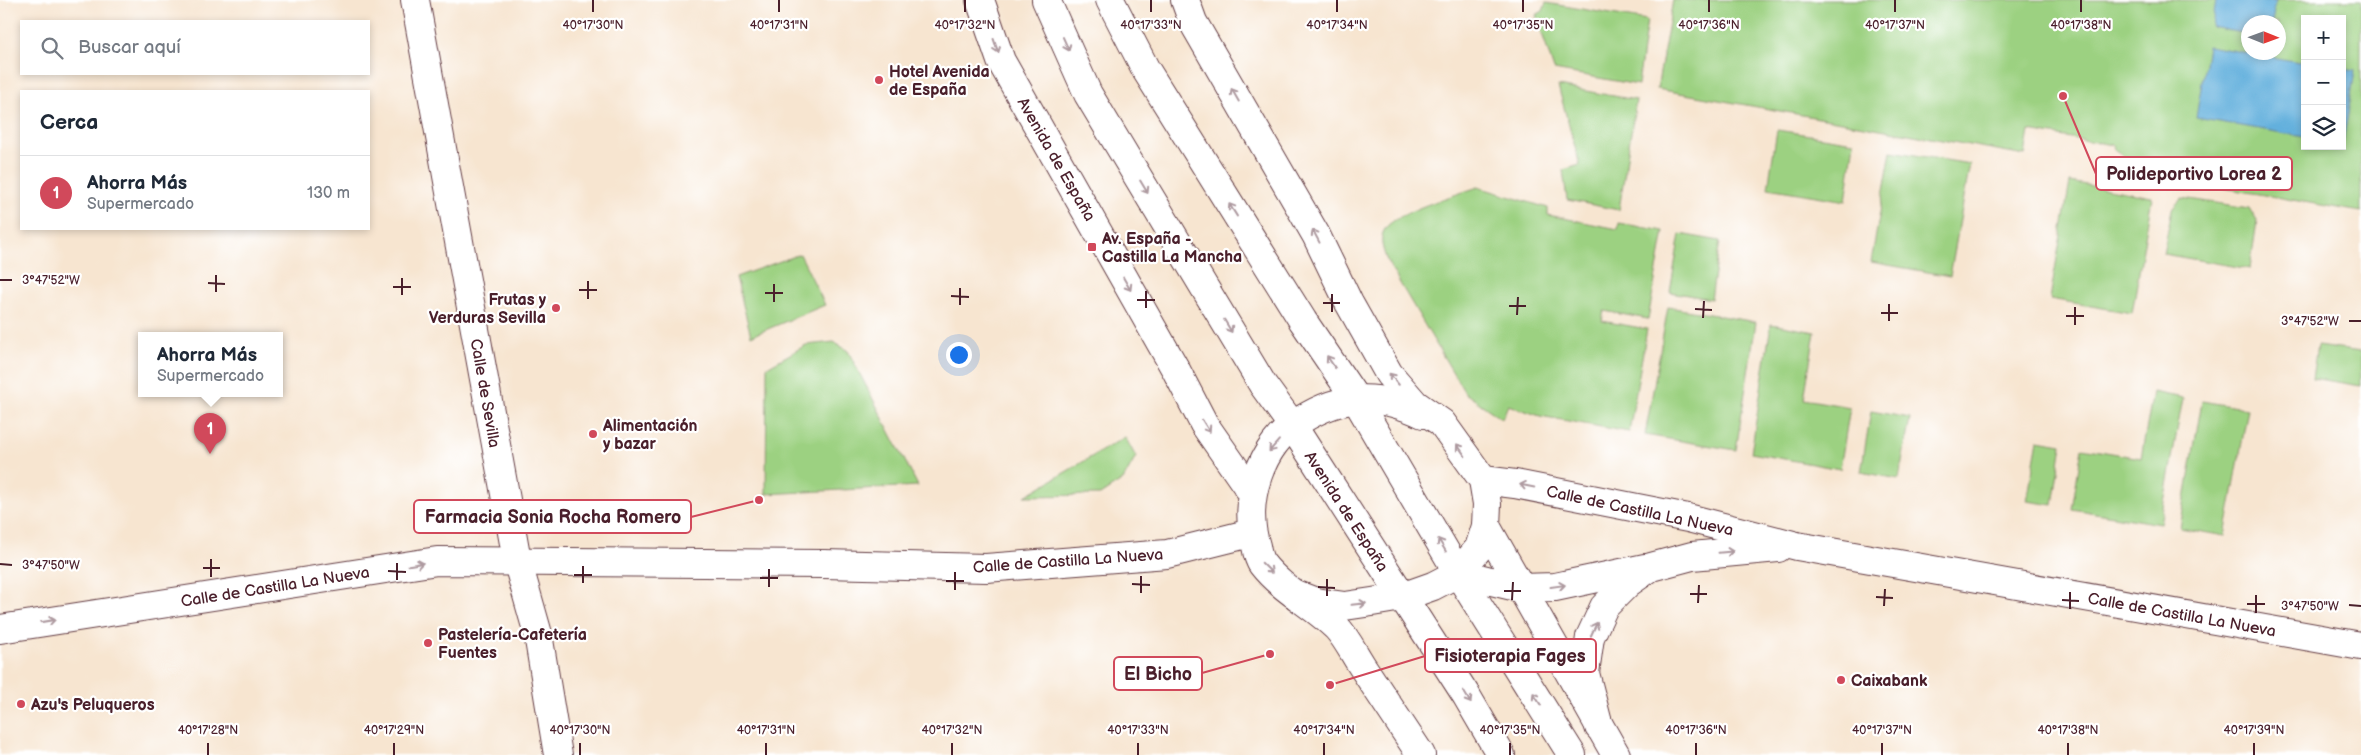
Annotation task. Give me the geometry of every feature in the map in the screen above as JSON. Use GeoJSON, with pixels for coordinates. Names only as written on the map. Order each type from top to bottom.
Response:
{"type":"FeatureCollection","features":[{"type":"Feature","properties":{"kind":"street","name":"Calle de Sevilla"},"geometry":{"type":"LineString","coordinates":[[416,0],[517,560],[538,634],[558,755]]}},
{"type":"Feature","properties":{"kind":"street","name":"Avenida de España"},"geometry":{"type":"LineString","coordinates":[[980,0],[1001,61],[1176,370],[1204,424],[1252,493]]}},
{"type":"Feature","properties":{"kind":"street","name":"Avenida de España"},"geometry":{"type":"LineString","coordinates":[[1046,0],[1088,94],[1263,385],[1292,425],[1466,695],[1501,755]]}},
{"type":"Feature","properties":{"kind":"street"},"geometry":{"type":"LineString","coordinates":[[1110,0],[1146,70],[1303,321],[1356,399],[1458,573],[1572,755]]}},
{"type":"Feature","properties":{"kind":"street"},"geometry":{"type":"LineString","coordinates":[[1185,0],[1193,22],[1316,235],[1349,303],[1389,374],[1415,404],[1442,423],[1483,480],[1487,504],[1486,526],[1480,548],[1458,573],[1433,586],[1402,597],[1345,606],[1316,602],[1295,594]]}},
{"type":"Feature","properties":{"kind":"street"},"geometry":{"type":"LineString","coordinates":[[1421,755],[1338,629],[1261,563],[1252,533],[1250,513],[1252,493],[1266,455],[1292,425],[1322,407],[1356,399],[1401,404],[1442,423]]}},
{"type":"Feature","properties":{"kind":"street","name":"Calle de Castilla La Nueva"},"geometry":{"type":"LineString","coordinates":[[1483,480],[1515,484],[1688,518],[1797,546],[2361,646]]}},
{"type":"Feature","properties":{"kind":"street"},"geometry":{"type":"LineString","coordinates":[[1486,526],[1616,755]]}},
{"type":"Feature","properties":{"kind":"street","name":"Calle de Castilla La Nueva"},"geometry":{"type":"LineString","coordinates":[[0,629],[437,561],[517,560],[986,568],[1168,554],[1252,533]]}},
{"type":"Feature","properties":{"kind":"street","name":"Calle de Castilla La Nueva"},"geometry":{"type":"LineString","coordinates":[[1458,573],[1520,588],[1555,587],[1692,556],[1797,546]]}},
{"type":"Feature","properties":{"kind":"street","name":"Calle de Castilla La Nueva"},"geometry":{"type":"LineString","coordinates":[[1599,727],[1585,673],[1590,638],[1604,608],[1628,583],[1650,567]]}},
{"type":"Feature","properties":{"kind":"green space"},"geometry":{"type":"Polygon","coordinates":[[[1673,0],[2361,0],[2361,212],[2161,177],[2144,171],[2114,150],[2113,145],[2029,131],[2025,155],[1657,89],[1673,0]]]}},
{"type":"Feature","properties":{"kind":"green space"},"geometry":{"type":"Polygon","coordinates":[[[1546,3],[1647,20],[1638,85],[1554,70],[1536,15],[1543,11],[1546,3]]]}},
{"type":"Feature","properties":{"kind":"green space"},"geometry":{"type":"Polygon","coordinates":[[[1558,86],[1636,100],[1619,210],[1567,200],[1563,170],[1580,165],[1558,86]]]}},
{"type":"Feature","properties":{"kind":"green space"},"geometry":{"type":"Polygon","coordinates":[[[1777,130],[1854,142],[1846,201],[1768,188],[1777,130]]]}},
{"type":"Feature","properties":{"kind":"green space"},"geometry":{"type":"Polygon","coordinates":[[[1891,151],[1970,164],[1950,276],[1871,262],[1891,151]]]}},
{"type":"Feature","properties":{"kind":"green space"},"geometry":{"type":"Polygon","coordinates":[[[2070,182],[2152,197],[2132,313],[2050,299],[2070,182]]]}},
{"type":"Feature","properties":{"kind":"green space"},"geometry":{"type":"Polygon","coordinates":[[[1478,187],[1548,208],[1548,215],[1618,229],[1619,223],[1664,231],[1648,319],[1604,311],[1602,321],[1647,329],[1629,432],[1540,416],[1508,405],[1502,419],[1465,393],[1388,263],[1382,246],[1382,237],[1385,229],[1401,217],[1427,205],[1478,187]]]}},
{"type":"Feature","properties":{"kind":"green space"},"geometry":{"type":"Polygon","coordinates":[[[2182,198],[2249,208],[2257,221],[2250,269],[2163,254],[2172,209],[2182,198]]]}},
{"type":"Feature","properties":{"kind":"green space"},"geometry":{"type":"Polygon","coordinates":[[[1680,234],[1720,241],[1711,299],[1670,292],[1680,234]]]}},
{"type":"Feature","properties":{"kind":"green space"},"geometry":{"type":"Polygon","coordinates":[[[800,254],[825,305],[751,336],[736,277],[800,254]]]}},
{"type":"Feature","properties":{"kind":"green space"},"geometry":{"type":"Polygon","coordinates":[[[1668,307],[1756,322],[1736,450],[1645,435],[1668,307]]]}},
{"type":"Feature","properties":{"kind":"green space"},"geometry":{"type":"Polygon","coordinates":[[[1771,324],[1815,332],[1804,399],[1850,407],[1840,469],[1751,453],[1771,324]]]}},
{"type":"Feature","properties":{"kind":"green space"},"geometry":{"type":"Polygon","coordinates":[[[834,342],[848,351],[918,486],[766,494],[767,367],[806,345],[834,342]]]}},
{"type":"Feature","properties":{"kind":"green space"},"geometry":{"type":"Polygon","coordinates":[[[2317,346],[2361,352],[2361,386],[2312,378],[2317,346]]]}},
{"type":"Feature","properties":{"kind":"green space"},"geometry":{"type":"Polygon","coordinates":[[[2153,392],[2183,398],[2160,524],[2072,509],[2082,448],[2141,458],[2153,392]]]}},
{"type":"Feature","properties":{"kind":"green space"},"geometry":{"type":"Polygon","coordinates":[[[2202,401],[2248,409],[2225,536],[2180,528],[2202,401]]]}},
{"type":"Feature","properties":{"kind":"green space"},"geometry":{"type":"Polygon","coordinates":[[[1871,411],[1910,418],[1899,479],[1861,472],[1871,411]]]}},
{"type":"Feature","properties":{"kind":"green space"},"geometry":{"type":"Polygon","coordinates":[[[1125,437],[1136,457],[1123,480],[1100,495],[1025,496],[1125,437]]]}},
{"type":"Feature","properties":{"kind":"green space"},"geometry":{"type":"Polygon","coordinates":[[[2038,440],[2062,444],[2053,505],[2027,501],[2038,440]]]}},
{"type":"Feature","properties":{"kind":"water"},"geometry":{"type":"Polygon","coordinates":[[[2216,0],[2276,0],[2273,15],[2241,15],[2241,33],[2212,27],[2216,0]]]}},
{"type":"Feature","properties":{"kind":"water"},"geometry":{"type":"Polygon","coordinates":[[[2208,46],[2241,52],[2241,60],[2286,60],[2301,62],[2301,136],[2196,118],[2208,46]]]}},
{"type":"Feature","properties":{"kind":"water"},"geometry":{"type":"Polygon","coordinates":[[[2346,70],[2355,71],[2346,125],[2346,70]]]}},
{"type":"Feature","properties":{"kind":"place","name":"Hotel Avenida de España"},"geometry":{"type":"Point","coordinates":[879,80]}},
{"type":"Feature","properties":{"kind":"place","name":"Polideportivo Lorea 2"},"geometry":{"type":"Point","coordinates":[2063,96]}},
{"type":"Feature","properties":{"kind":"place","name":"Av. España - Castilla La Mancha"},"geometry":{"type":"Point","coordinates":[1092,247]}},
{"type":"Feature","properties":{"kind":"place","name":"Frutas y Verduras Sevilla"},"geometry":{"type":"Point","coordinates":[556,308]}},
{"type":"Feature","properties":{"kind":"place","name":"Alimentación y bazar"},"geometry":{"type":"Point","coordinates":[593,434]}},
{"type":"Feature","properties":{"kind":"place","name":"Ahorra Más"},"geometry":{"type":"Point","coordinates":[210,454]}},
{"type":"Feature","properties":{"kind":"place","name":"Farmacia Sonia Rocha Romero"},"geometry":{"type":"Point","coordinates":[759,500]}},
{"type":"Feature","properties":{"kind":"place","name":"Pastelería-Cafetería Fuentes"},"geometry":{"type":"Point","coordinates":[428,643]}},
{"type":"Feature","properties":{"kind":"place","name":"El Bicho"},"geometry":{"type":"Point","coordinates":[1270,654]}},
{"type":"Feature","properties":{"kind":"place","name":"Caixabank"},"geometry":{"type":"Point","coordinates":[1841,680]}},
{"type":"Feature","properties":{"kind":"place","name":"Fisioterapia Fages"},"geometry":{"type":"Point","coordinates":[1330,685]}},
{"type":"Feature","properties":{"kind":"place","name":"Azu's Peluqueros"},"geometry":{"type":"Point","coordinates":[21,704]}}]}
